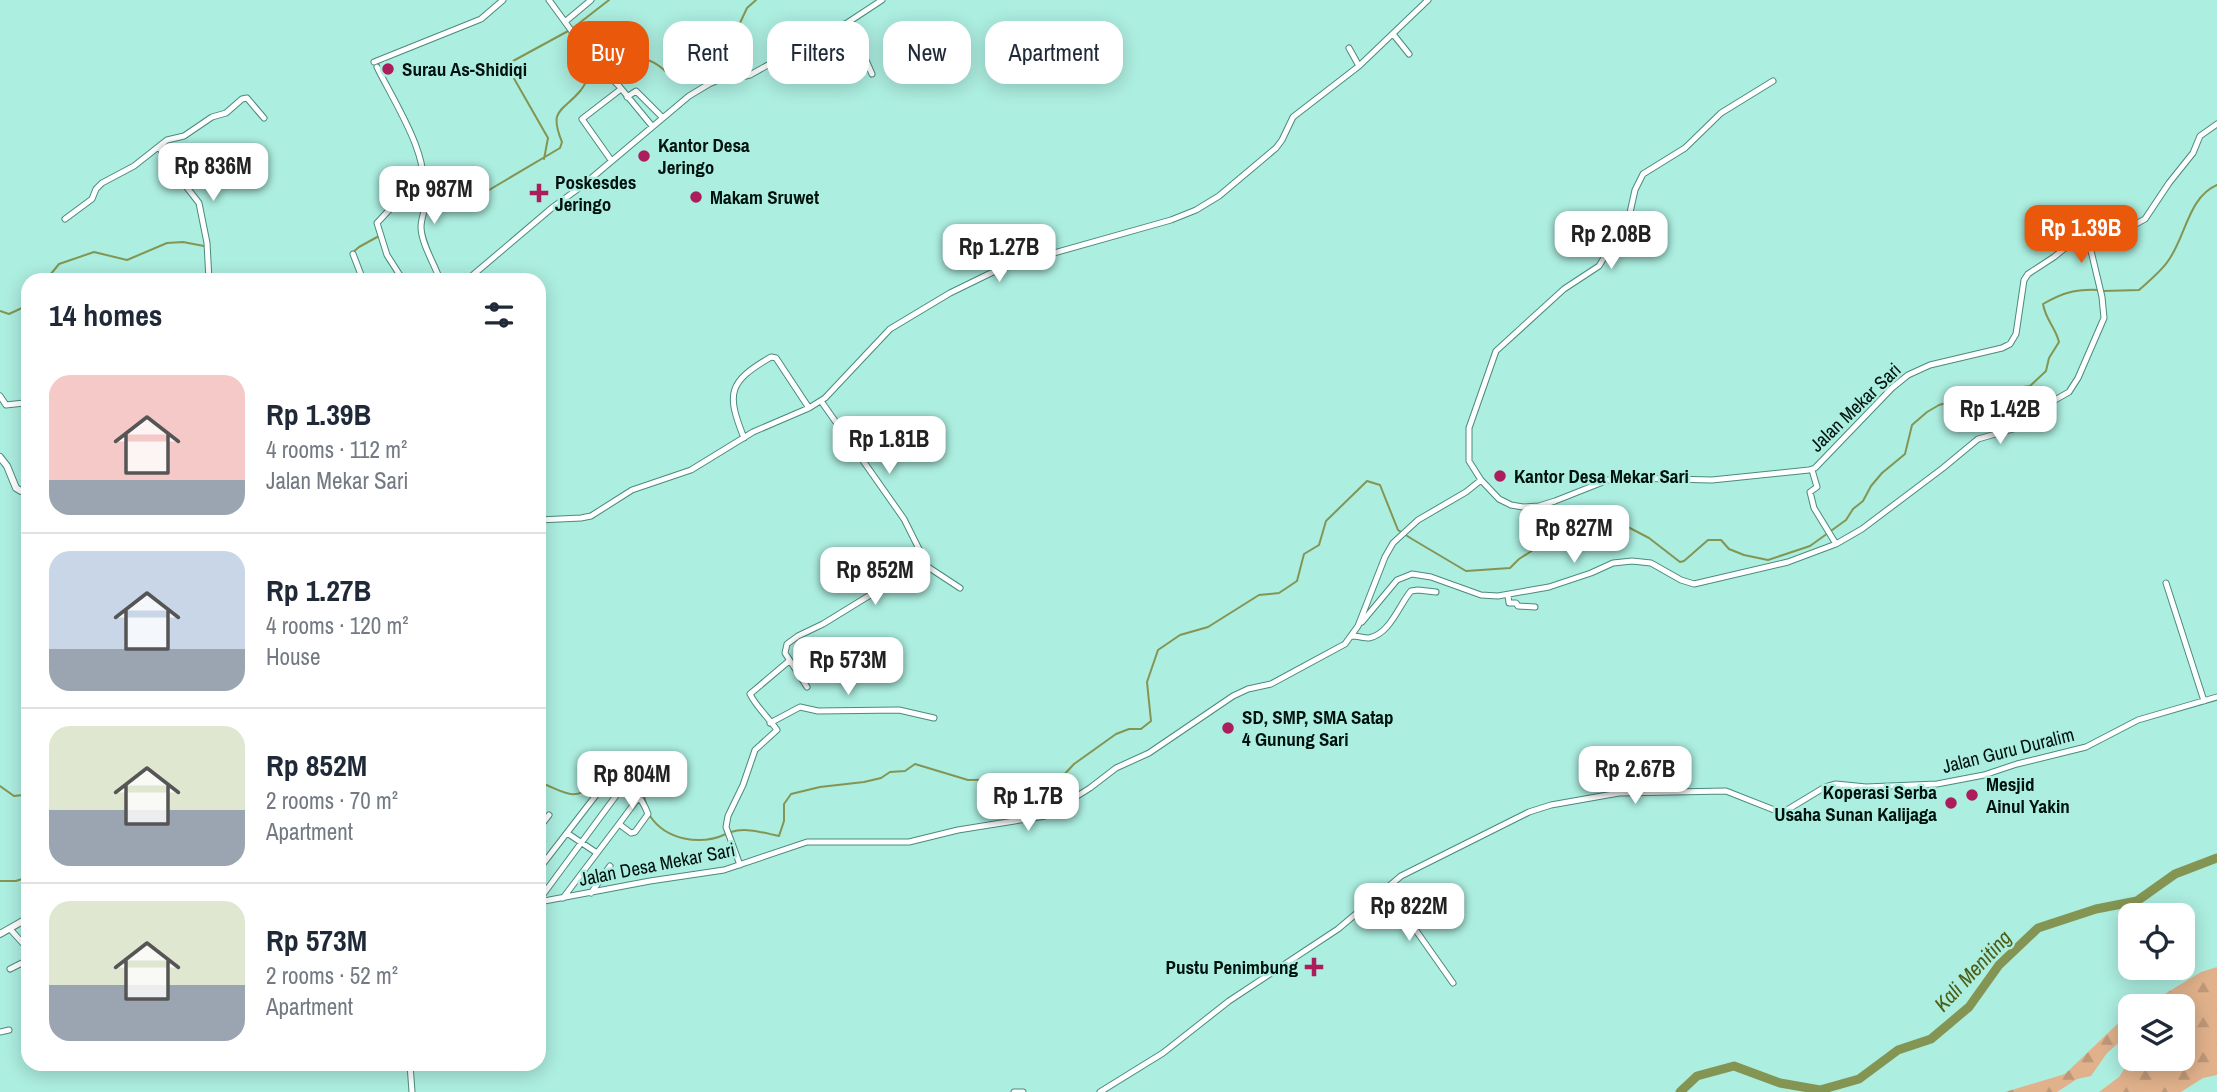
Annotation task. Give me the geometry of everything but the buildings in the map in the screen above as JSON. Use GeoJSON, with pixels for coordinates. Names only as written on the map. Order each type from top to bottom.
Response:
{"type":"FeatureCollection","features":[{"type":"Feature","properties":{"kind":"street"},"geometry":{"type":"LineString","coordinates":[[398,273],[387,255],[377,223],[391,208],[419,194],[422,188],[422,172],[414,140],[376,65],[481,19],[503,0]]}},
{"type":"Feature","properties":{"kind":"street"},"geometry":{"type":"LineString","coordinates":[[550,0],[592,59],[652,127]]}},
{"type":"Feature","properties":{"kind":"street"},"geometry":{"type":"LineString","coordinates":[[566,22],[591,0]]}},
{"type":"Feature","properties":{"kind":"street"},"geometry":{"type":"LineString","coordinates":[[850,21],[882,0]]}},
{"type":"Feature","properties":{"kind":"street"},"geometry":{"type":"LineString","coordinates":[[546,520],[591,516],[632,490],[691,470],[773,422],[809,408],[821,401],[890,329],[964,285],[1028,260],[1171,220],[1212,201],[1276,148],[1296,115],[1359,66],[1428,0]]}},
{"type":"Feature","properties":{"kind":"street"},"geometry":{"type":"LineString","coordinates":[[1393,34],[1409,54]]}},
{"type":"Feature","properties":{"kind":"street"},"geometry":{"type":"LineString","coordinates":[[1349,48],[1359,66]]}},
{"type":"Feature","properties":{"kind":"street"},"geometry":{"type":"LineString","coordinates":[[475,273],[689,96],[725,77],[750,75],[767,65]]}},
{"type":"Feature","properties":{"kind":"street"},"geometry":{"type":"LineString","coordinates":[[869,67],[872,74]]}},
{"type":"Feature","properties":{"kind":"street","name":"Jalan Mekar Sari"},"geometry":{"type":"LineString","coordinates":[[1773,81],[1721,113],[1681,152],[1643,174],[1635,190],[1629,217],[1598,266],[1564,289],[1496,351],[1469,428],[1469,461],[1481,480],[1499,499],[1511,505],[1539,506],[1608,480],[1729,479],[1812,470],[1908,375],[1930,365],[2010,344],[2016,334],[2024,280],[2028,274],[2080,236],[2095,230],[2134,225],[2145,219],[2174,175],[2193,153],[2202,134],[2217,124]]}},
{"type":"Feature","properties":{"kind":"street"},"geometry":{"type":"LineString","coordinates":[[611,160],[582,120],[621,89]]}},
{"type":"Feature","properties":{"kind":"street"},"geometry":{"type":"LineString","coordinates":[[627,97],[636,90],[663,118]]}},
{"type":"Feature","properties":{"kind":"street"},"geometry":{"type":"LineString","coordinates":[[65,219],[92,199],[102,183],[124,172],[167,140],[184,136],[212,117],[226,113],[245,98],[264,118]]}},
{"type":"Feature","properties":{"kind":"street"},"geometry":{"type":"LineString","coordinates":[[159,147],[171,167],[200,203],[209,273]]}},
{"type":"Feature","properties":{"kind":"street"},"geometry":{"type":"LineString","coordinates":[[422,188],[428,194],[422,233],[437,273]]}},
{"type":"Feature","properties":{"kind":"street"},"geometry":{"type":"LineString","coordinates":[[1358,626],[1388,588],[1403,576],[1412,574],[1430,577],[1481,595],[1508,596],[1549,587],[1613,563],[1632,561],[1651,563],[1681,580],[1698,584],[1788,562],[1836,544],[1862,529],[1978,439],[2021,427],[2039,409],[2069,392],[2078,379],[2104,318],[2101,289],[2088,234]]}},
{"type":"Feature","properties":{"kind":"street"},"geometry":{"type":"LineString","coordinates":[[353,254],[360,273]]}},
{"type":"Feature","properties":{"kind":"street"},"geometry":{"type":"LineString","coordinates":[[744,438],[732,407],[734,387],[771,357],[776,358],[809,408]]}},
{"type":"Feature","properties":{"kind":"street"},"geometry":{"type":"LineString","coordinates":[[0,396],[6,405],[21,402]]}},
{"type":"Feature","properties":{"kind":"street"},"geometry":{"type":"LineString","coordinates":[[821,401],[904,520],[928,567]]}},
{"type":"Feature","properties":{"kind":"street"},"geometry":{"type":"LineString","coordinates":[[0,457],[16,488],[21,491]]}},
{"type":"Feature","properties":{"kind":"street"},"geometry":{"type":"LineString","coordinates":[[1812,470],[1817,487],[1810,492],[1812,503],[1836,544]]}},
{"type":"Feature","properties":{"kind":"street","name":"Jalan Desa Mekar Sari"},"geometry":{"type":"LineString","coordinates":[[546,900],[720,871],[807,842],[909,842],[958,830],[1045,817],[1116,768],[1149,752],[1233,696],[1248,689],[1271,684],[1345,644],[1358,626],[1385,557],[1398,538],[1424,515],[1466,492],[1481,480]]}},
{"type":"Feature","properties":{"kind":"street"},"geometry":{"type":"LineString","coordinates":[[807,687],[789,661],[785,648],[798,636],[823,624],[917,566],[928,567],[960,588]]}},
{"type":"Feature","properties":{"kind":"street"},"geometry":{"type":"LineString","coordinates":[[2166,583],[2204,701]]}},
{"type":"Feature","properties":{"kind":"street"},"geometry":{"type":"LineString","coordinates":[[1352,636],[1369,638],[1381,632],[1412,591],[1436,592]]}},
{"type":"Feature","properties":{"kind":"street"},"geometry":{"type":"LineString","coordinates":[[1508,596],[1509,603],[1535,607]]}},
{"type":"Feature","properties":{"kind":"street"},"geometry":{"type":"LineString","coordinates":[[740,865],[726,827],[728,816],[743,785],[755,750],[760,743],[777,732],[750,694],[789,661]]}},
{"type":"Feature","properties":{"kind":"street","name":"Jalan Guru Duralim"},"geometry":{"type":"LineString","coordinates":[[1100,1092],[1163,1053],[1229,1001],[1338,929],[1386,888],[1412,870],[1530,812],[1551,805],[1619,793],[1726,791],[1782,813],[1825,787],[1836,784],[1866,787],[1937,784],[1984,775],[2086,747],[2138,720],[2217,696]]}},
{"type":"Feature","properties":{"kind":"street"},"geometry":{"type":"LineString","coordinates":[[770,723],[800,707],[818,711],[899,710],[934,718]]}},
{"type":"Feature","properties":{"kind":"street"},"geometry":{"type":"LineString","coordinates":[[546,892],[618,793],[629,789],[639,797],[648,814],[635,832],[631,833],[619,824]]}},
{"type":"Feature","properties":{"kind":"street"},"geometry":{"type":"LineString","coordinates":[[546,860],[600,790],[618,793]]}},
{"type":"Feature","properties":{"kind":"street"},"geometry":{"type":"LineString","coordinates":[[563,898],[639,797]]}},
{"type":"Feature","properties":{"kind":"street"},"geometry":{"type":"LineString","coordinates":[[567,833],[597,853]]}},
{"type":"Feature","properties":{"kind":"street"},"geometry":{"type":"LineString","coordinates":[[591,893],[610,866]]}},
{"type":"Feature","properties":{"kind":"street"},"geometry":{"type":"LineString","coordinates":[[1386,888],[1453,983]]}},
{"type":"Feature","properties":{"kind":"street"},"geometry":{"type":"LineString","coordinates":[[0,934],[21,922]]}},
{"type":"Feature","properties":{"kind":"street"},"geometry":{"type":"LineString","coordinates":[[10,929],[21,941]]}},
{"type":"Feature","properties":{"kind":"street"},"geometry":{"type":"LineString","coordinates":[[10,969],[21,964]]}},
{"type":"Feature","properties":{"kind":"street"},"geometry":{"type":"LineString","coordinates":[[0,1032],[9,1030]]}},
{"type":"Feature","properties":{"kind":"street"},"geometry":{"type":"LineString","coordinates":[[410,1071],[412,1092]]}},
{"type":"Feature","properties":{"kind":"street"},"geometry":{"type":"LineString","coordinates":[[1014,1092],[1023,1092]]}},
{"type":"Feature","properties":{"kind":"green space"},"geometry":{"type":"Polygon","coordinates":[[[2217,967],[2217,1075],[2203,1078],[2181,1092],[2099,1092],[2123,1071],[2195,1071],[2195,994],[2165,994],[2188,980],[2195,980],[2195,976],[2217,967]]]}},
{"type":"Feature","properties":{"kind":"green space"},"geometry":{"type":"Polygon","coordinates":[[[2118,1023],[2118,1043],[2107,1053],[2091,1076],[2077,1079],[2057,1092],[2005,1092],[2065,1074],[2118,1023]]]}},
{"type":"Feature","properties":{"kind":"waterway"},"geometry":{"type":"LineString","coordinates":[[582,21],[609,0]]}},
{"type":"Feature","properties":{"kind":"waterway"},"geometry":{"type":"LineString","coordinates":[[649,61],[665,71],[672,68],[683,73],[704,62],[709,50],[727,27],[739,25],[747,8],[756,0]]}},
{"type":"Feature","properties":{"kind":"waterway"},"geometry":{"type":"LineString","coordinates":[[544,159],[548,138],[508,68],[513,61],[567,32]]}},
{"type":"Feature","properties":{"kind":"waterway"},"geometry":{"type":"LineString","coordinates":[[426,185],[455,193],[489,190],[560,148],[562,142],[557,116],[584,84]]}},
{"type":"Feature","properties":{"kind":"waterway"},"geometry":{"type":"LineString","coordinates":[[2103,291],[2139,290],[2156,275],[2170,258],[2200,198],[2217,185]]}},
{"type":"Feature","properties":{"kind":"waterway"},"geometry":{"type":"LineString","coordinates":[[352,253],[379,236]]}},
{"type":"Feature","properties":{"kind":"waterway"},"geometry":{"type":"LineString","coordinates":[[52,273],[59,264],[94,252],[127,260],[167,243],[183,242],[204,246]]}},
{"type":"Feature","properties":{"kind":"waterway"},"geometry":{"type":"LineString","coordinates":[[731,832],[749,830],[779,836],[784,821],[784,804],[791,794],[881,778],[890,772],[905,771],[915,764],[968,780],[1061,778],[1074,764],[1116,734],[1129,729],[1141,729],[1151,721],[1147,682],[1158,650],[1180,635],[1208,627],[1259,595],[1279,593],[1297,581],[1304,554],[1319,545],[1326,521],[1367,481],[1380,485],[1398,530],[1466,571],[1510,568],[1562,527],[1605,515],[1649,538],[1680,562],[1708,540],[1721,540],[1729,549],[1768,560],[1810,546],[1846,520],[1882,473],[1905,454],[1912,425],[1927,412],[1939,405],[1979,394],[2030,386],[2046,371],[2049,358],[2059,342],[2043,304],[2069,293],[2098,290]]}},
{"type":"Feature","properties":{"kind":"waterway"},"geometry":{"type":"LineString","coordinates":[[0,311],[9,314],[21,308]]}},
{"type":"Feature","properties":{"kind":"waterway"},"geometry":{"type":"LineString","coordinates":[[546,785],[573,794],[595,786],[620,789],[626,786],[639,787],[646,804]]}},
{"type":"Feature","properties":{"kind":"waterway"},"geometry":{"type":"LineString","coordinates":[[0,786],[14,796],[21,795]]}},
{"type":"Feature","properties":{"kind":"waterway"},"geometry":{"type":"LineString","coordinates":[[650,816],[665,831],[684,838],[705,840],[726,834]]}},
{"type":"Feature","properties":{"kind":"waterway","name":"Kali Meniting"},"geometry":{"type":"LineString","coordinates":[[1680,1092],[1697,1076],[1734,1066],[1780,1083],[1820,1090],[1859,1079],[1898,1050],[1931,1039],[1969,1007],[1999,965],[2038,928],[2096,909],[2137,901],[2175,874],[2217,858]]}},
{"type":"Feature","properties":{"kind":"waterway"},"geometry":{"type":"LineString","coordinates":[[0,881],[21,879]]}},
{"type":"Feature","properties":{"kind":"place","name":"Surau As-Shidiqi"},"geometry":{"type":"Point","coordinates":[388,69]}},
{"type":"Feature","properties":{"kind":"place","name":"Kantor Desa Jeringo"},"geometry":{"type":"Point","coordinates":[644,156]}},
{"type":"Feature","properties":{"kind":"place","name":"Poskesdes Jeringo"},"geometry":{"type":"Point","coordinates":[539,193]}},
{"type":"Feature","properties":{"kind":"place","name":"Makam Sruwet"},"geometry":{"type":"Point","coordinates":[696,197]}},
{"type":"Feature","properties":{"kind":"place","name":"Kantor Desa Mekar Sari"},"geometry":{"type":"Point","coordinates":[1500,476]}},
{"type":"Feature","properties":{"kind":"place","name":"SD, SMP, SMA Satap 4 Gunung Sari"},"geometry":{"type":"Point","coordinates":[1228,728]}},
{"type":"Feature","properties":{"kind":"place","name":"Mesjid Ainul Yakin"},"geometry":{"type":"Point","coordinates":[1972,795]}},
{"type":"Feature","properties":{"kind":"place","name":"Koperasi Serba Usaha Sunan Kalijaga"},"geometry":{"type":"Point","coordinates":[1951,803]}},
{"type":"Feature","properties":{"kind":"place","name":"Pustu Penimbung"},"geometry":{"type":"Point","coordinates":[1314,967]}}]}
